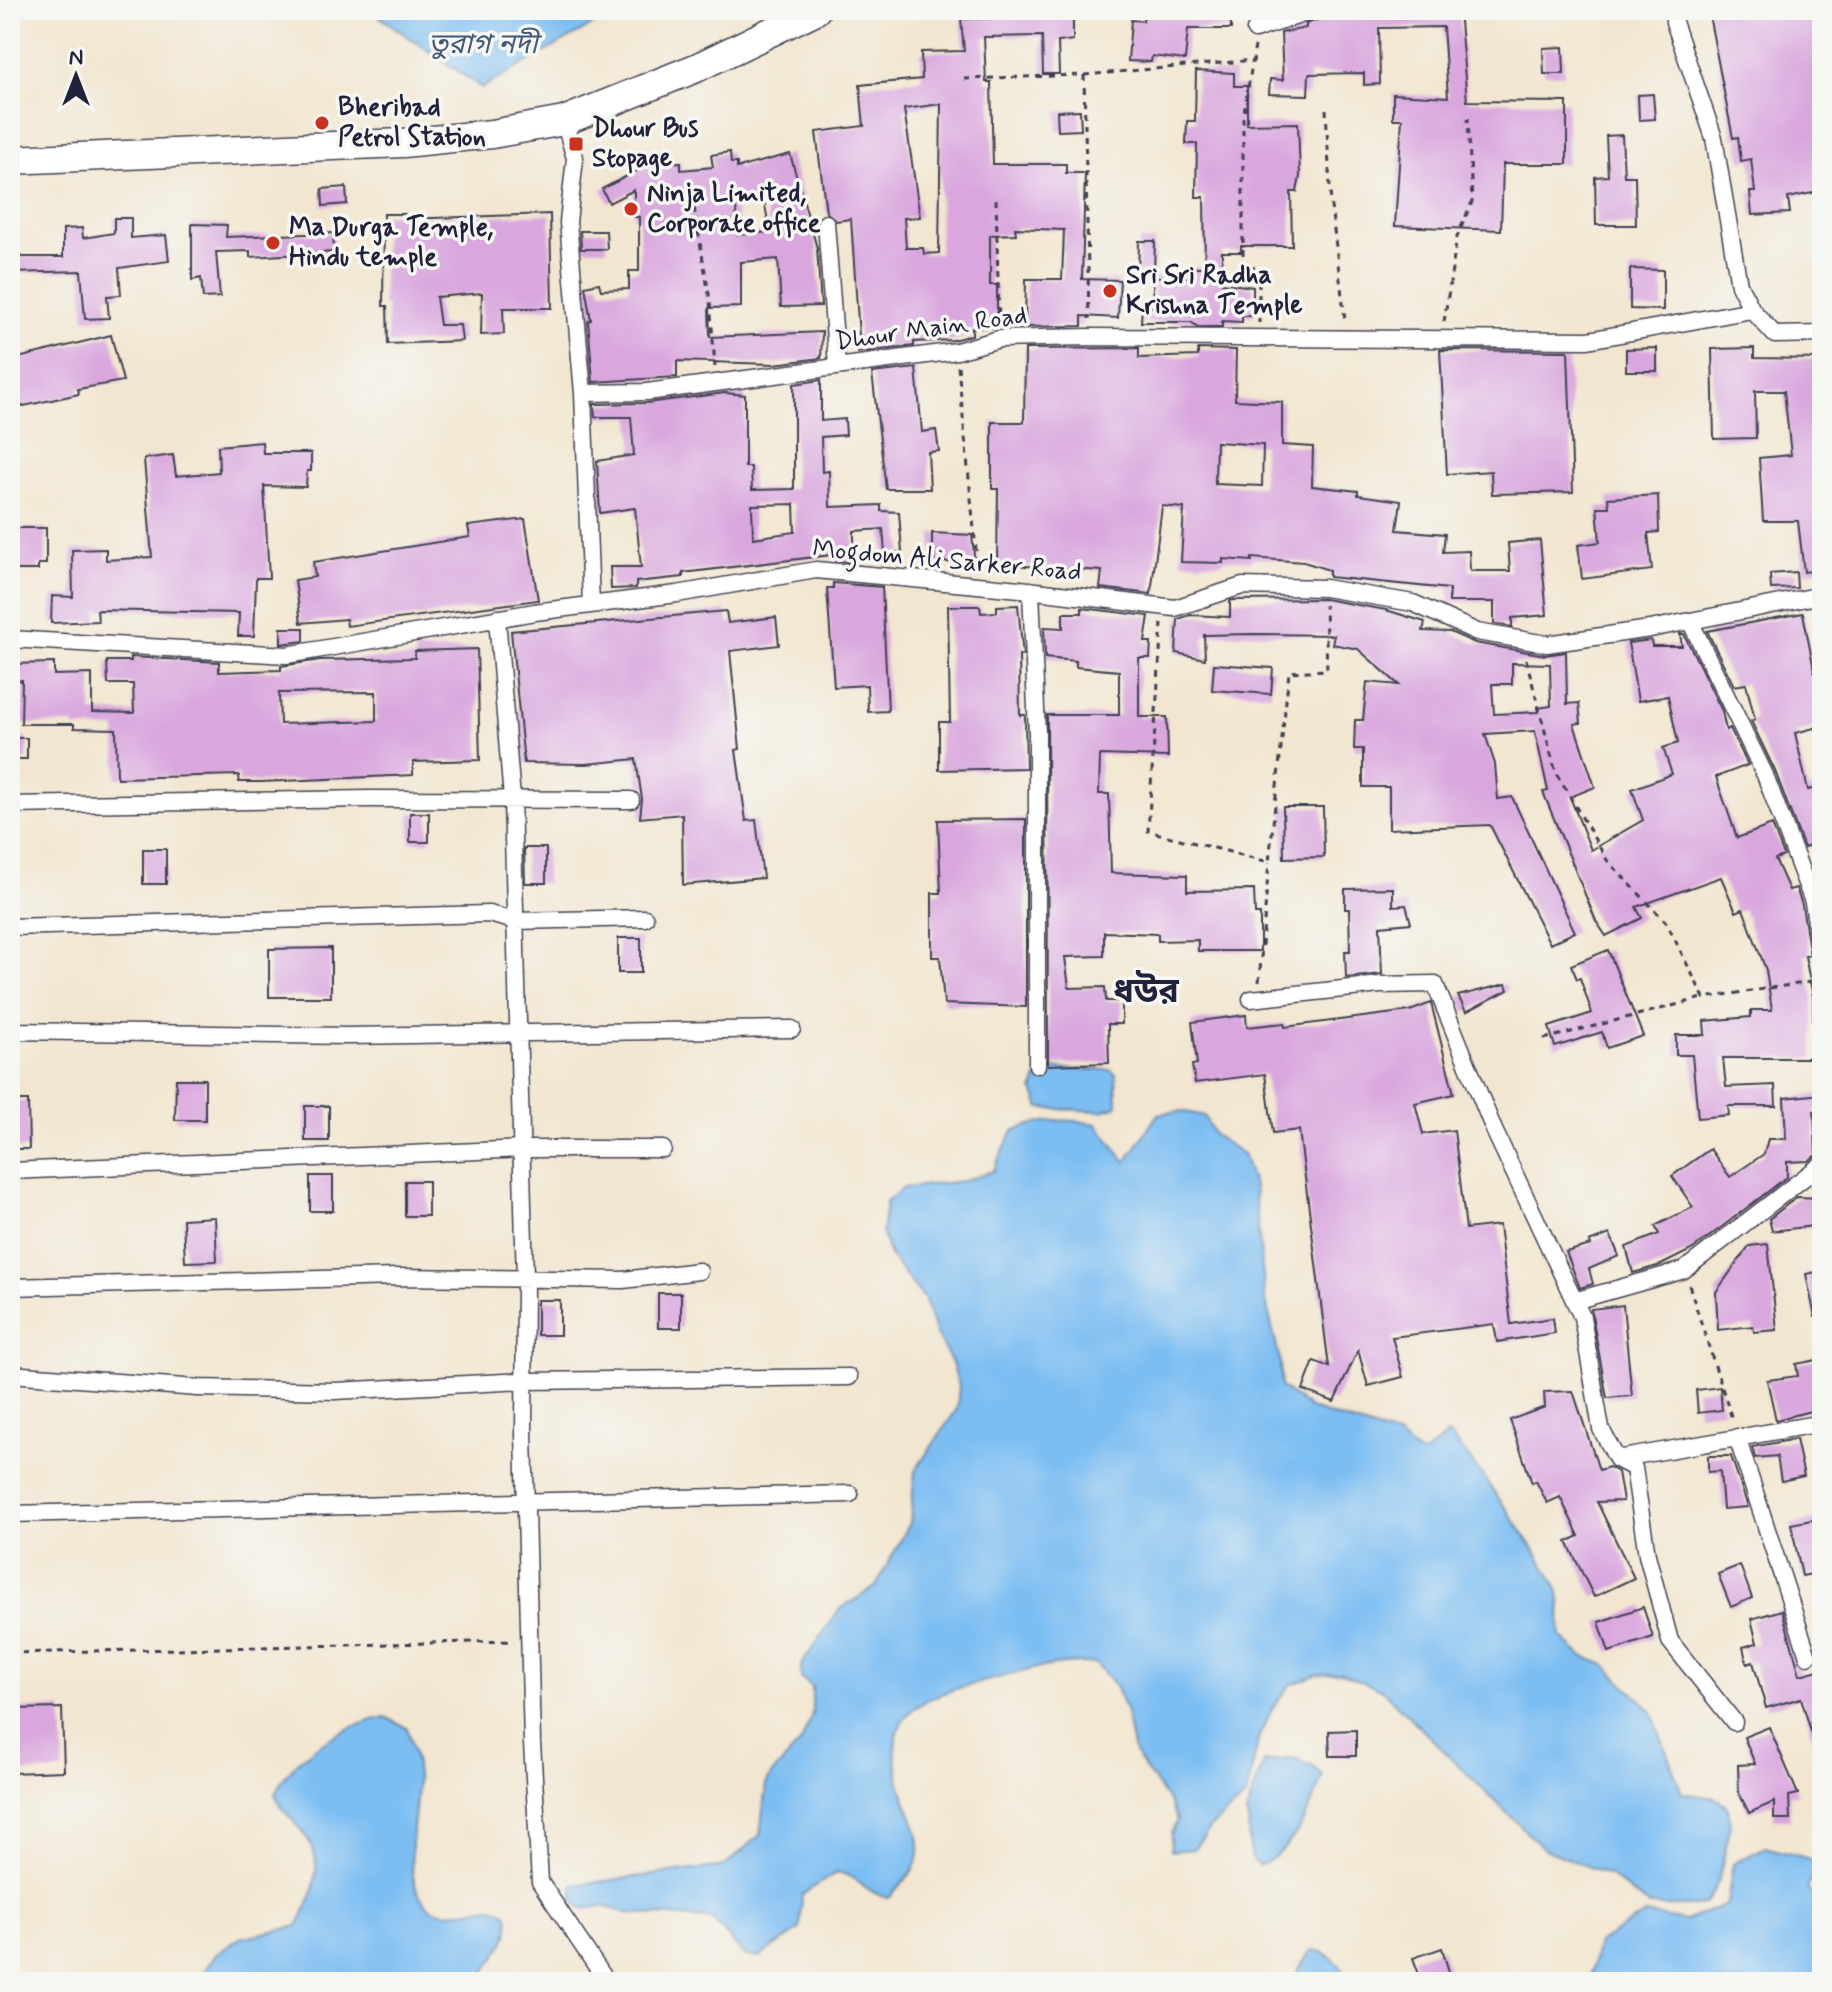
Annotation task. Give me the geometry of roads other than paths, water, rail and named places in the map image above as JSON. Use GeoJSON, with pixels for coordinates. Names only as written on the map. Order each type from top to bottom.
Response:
{"type":"FeatureCollection","features":[{"type":"Feature","properties":{"kind":"highway"},"geometry":{"type":"LineString","coordinates":[[10,160],[403,143],[492,134],[564,121],[696,68],[816,10]]}},
{"type":"Feature","properties":{"kind":"street"},"geometry":{"type":"LineString","coordinates":[[1255,30],[1315,10]]}},
{"type":"Feature","properties":{"kind":"street"},"geometry":{"type":"LineString","coordinates":[[1674,10],[1674,22],[1714,138],[1739,285],[1752,310],[1775,335],[1822,334]]}},
{"type":"Feature","properties":{"kind":"street"},"geometry":{"type":"LineString","coordinates":[[564,121],[575,158],[568,222],[583,393],[591,605]]}},
{"type":"Feature","properties":{"kind":"street"},"geometry":{"type":"LineString","coordinates":[[826,223],[837,366]]}},
{"type":"Feature","properties":{"kind":"street","name":"Dhour Main Road"},"geometry":{"type":"LineString","coordinates":[[583,393],[647,392],[957,351],[999,339],[1259,340],[1348,337],[1588,340],[1752,310]]}},
{"type":"Feature","properties":{"kind":"street","name":"Mogdom Ali Sarker Road"},"geometry":{"type":"LineString","coordinates":[[10,639],[287,655],[497,618],[677,594],[816,570],[1031,590],[1175,608],[1242,586],[1325,588],[1413,603],[1477,632],[1547,644],[1690,621],[1822,595]]}},
{"type":"Feature","properties":{"kind":"street"},"geometry":{"type":"LineString","coordinates":[[1031,590],[1037,734],[1037,1065]]}},
{"type":"Feature","properties":{"kind":"street"},"geometry":{"type":"LineString","coordinates":[[497,618],[512,799],[523,1149],[532,1743],[540,1882],[607,1982]]}},
{"type":"Feature","properties":{"kind":"street"},"geometry":{"type":"LineString","coordinates":[[1690,621],[1765,775],[1813,902],[1822,964]]}},
{"type":"Feature","properties":{"kind":"street"},"geometry":{"type":"LineString","coordinates":[[10,805],[631,800]]}},
{"type":"Feature","properties":{"kind":"street"},"geometry":{"type":"LineString","coordinates":[[10,927],[489,914],[515,921],[645,918]]}},
{"type":"Feature","properties":{"kind":"street"},"geometry":{"type":"LineString","coordinates":[[1255,999],[1380,985],[1435,984],[1494,1130],[1582,1317],[1601,1429],[1617,1459],[1634,1468],[1647,1555],[1670,1641],[1734,1722]]}},
{"type":"Feature","properties":{"kind":"street"},"geometry":{"type":"LineString","coordinates":[[10,1031],[165,1030],[348,1036],[792,1029]]}},
{"type":"Feature","properties":{"kind":"street"},"geometry":{"type":"LineString","coordinates":[[10,1171],[523,1149],[663,1149]]}},
{"type":"Feature","properties":{"kind":"street"},"geometry":{"type":"LineString","coordinates":[[1574,1301],[1684,1270],[1822,1164]]}},
{"type":"Feature","properties":{"kind":"street"},"geometry":{"type":"LineString","coordinates":[[10,1287],[397,1277],[623,1280],[699,1271]]}},
{"type":"Feature","properties":{"kind":"street"},"geometry":{"type":"LineString","coordinates":[[10,1374],[198,1388],[320,1390],[525,1381],[849,1377]]}},
{"type":"Feature","properties":{"kind":"street"},"geometry":{"type":"LineString","coordinates":[[1617,1459],[1822,1423]]}},
{"type":"Feature","properties":{"kind":"street"},"geometry":{"type":"LineString","coordinates":[[1737,1437],[1808,1656]]}},
{"type":"Feature","properties":{"kind":"street"},"geometry":{"type":"LineString","coordinates":[[10,1514],[850,1494]]}},
{"type":"Feature","properties":{"kind":"water","name":"তুরাগ নদী"},"geometry":{"type":"Polygon","coordinates":[[[370,10],[619,10],[482,88],[370,10]]]}},
{"type":"Feature","properties":{"kind":"water"},"geometry":{"type":"Polygon","coordinates":[[[1047,1069],[1110,1070],[1116,1074],[1117,1106],[1102,1111],[1040,1108],[1033,1090],[1038,1075],[1047,1069]]]}},
{"type":"Feature","properties":{"kind":"water"},"geometry":{"type":"Polygon","coordinates":[[[1180,1111],[1204,1116],[1214,1135],[1243,1154],[1254,1187],[1265,1298],[1280,1360],[1281,1387],[1311,1409],[1399,1437],[1417,1453],[1424,1454],[1448,1435],[1457,1444],[1508,1511],[1554,1581],[1560,1598],[1561,1637],[1582,1656],[1605,1665],[1651,1710],[1682,1793],[1716,1798],[1728,1808],[1730,1828],[1718,1882],[1710,1897],[1704,1904],[1693,1906],[1649,1906],[1609,1875],[1544,1849],[1381,1689],[1341,1673],[1316,1675],[1290,1685],[1273,1707],[1259,1736],[1246,1797],[1215,1823],[1193,1849],[1171,1851],[1171,1834],[1177,1820],[1169,1802],[1134,1753],[1125,1709],[1115,1686],[1097,1664],[1068,1663],[935,1696],[906,1716],[898,1731],[895,1749],[905,1799],[917,1832],[919,1853],[912,1872],[889,1898],[837,1872],[802,1895],[800,1929],[758,1958],[744,1955],[712,1919],[627,1913],[603,1906],[582,1909],[573,1900],[573,1885],[725,1866],[760,1835],[766,1785],[771,1775],[801,1743],[812,1714],[812,1687],[801,1678],[801,1665],[839,1610],[876,1586],[910,1523],[915,1471],[957,1409],[959,1386],[952,1363],[935,1332],[925,1300],[890,1256],[882,1233],[886,1202],[903,1188],[963,1181],[993,1171],[1013,1131],[1044,1122],[1064,1120],[1097,1124],[1126,1162],[1158,1114],[1180,1111]]]}},
{"type":"Feature","properties":{"kind":"water"},"geometry":{"type":"Polygon","coordinates":[[[385,1717],[407,1728],[415,1758],[417,1791],[412,1865],[420,1897],[440,1912],[492,1908],[508,1915],[509,1925],[504,1943],[480,1982],[197,1982],[215,1955],[240,1938],[298,1926],[311,1896],[316,1862],[309,1841],[275,1794],[294,1766],[321,1744],[353,1727],[385,1717]]]}},
{"type":"Feature","properties":{"kind":"water"},"geometry":{"type":"Polygon","coordinates":[[[1294,1758],[1313,1766],[1322,1776],[1313,1802],[1291,1841],[1270,1860],[1258,1866],[1250,1854],[1246,1813],[1264,1762],[1294,1758]]]}},
{"type":"Feature","properties":{"kind":"water"},"geometry":{"type":"Polygon","coordinates":[[[1765,1847],[1818,1861],[1807,1890],[1822,1904],[1822,1982],[1589,1982],[1598,1943],[1645,1914],[1685,1921],[1727,1904],[1733,1864],[1765,1847]]]}},
{"type":"Feature","properties":{"kind":"water"},"geometry":{"type":"Polygon","coordinates":[[[1311,1950],[1330,1956],[1352,1982],[1291,1982],[1311,1950]]]}},
{"type":"Feature","properties":{"kind":"place","name":"Bheribad Petrol Station"},"geometry":{"type":"Point","coordinates":[322,123]}},
{"type":"Feature","properties":{"kind":"place","name":"Dhour Bus Stopage"},"geometry":{"type":"Point","coordinates":[576,144]}},
{"type":"Feature","properties":{"kind":"place","name":"Ninja Limited, Corporate office"},"geometry":{"type":"Point","coordinates":[631,209]}},
{"type":"Feature","properties":{"kind":"place","name":"Ma Durga Temple, Hindu temple"},"geometry":{"type":"Point","coordinates":[273,243]}},
{"type":"Feature","properties":{"kind":"place","name":"Sri Sri Radha Krishna Temple"},"geometry":{"type":"Point","coordinates":[1110,291]}},
{"type":"Feature","properties":{"kind":"district","name":"ধউর"},"geometry":{"type":"Point","coordinates":[1146,992]}}]}
